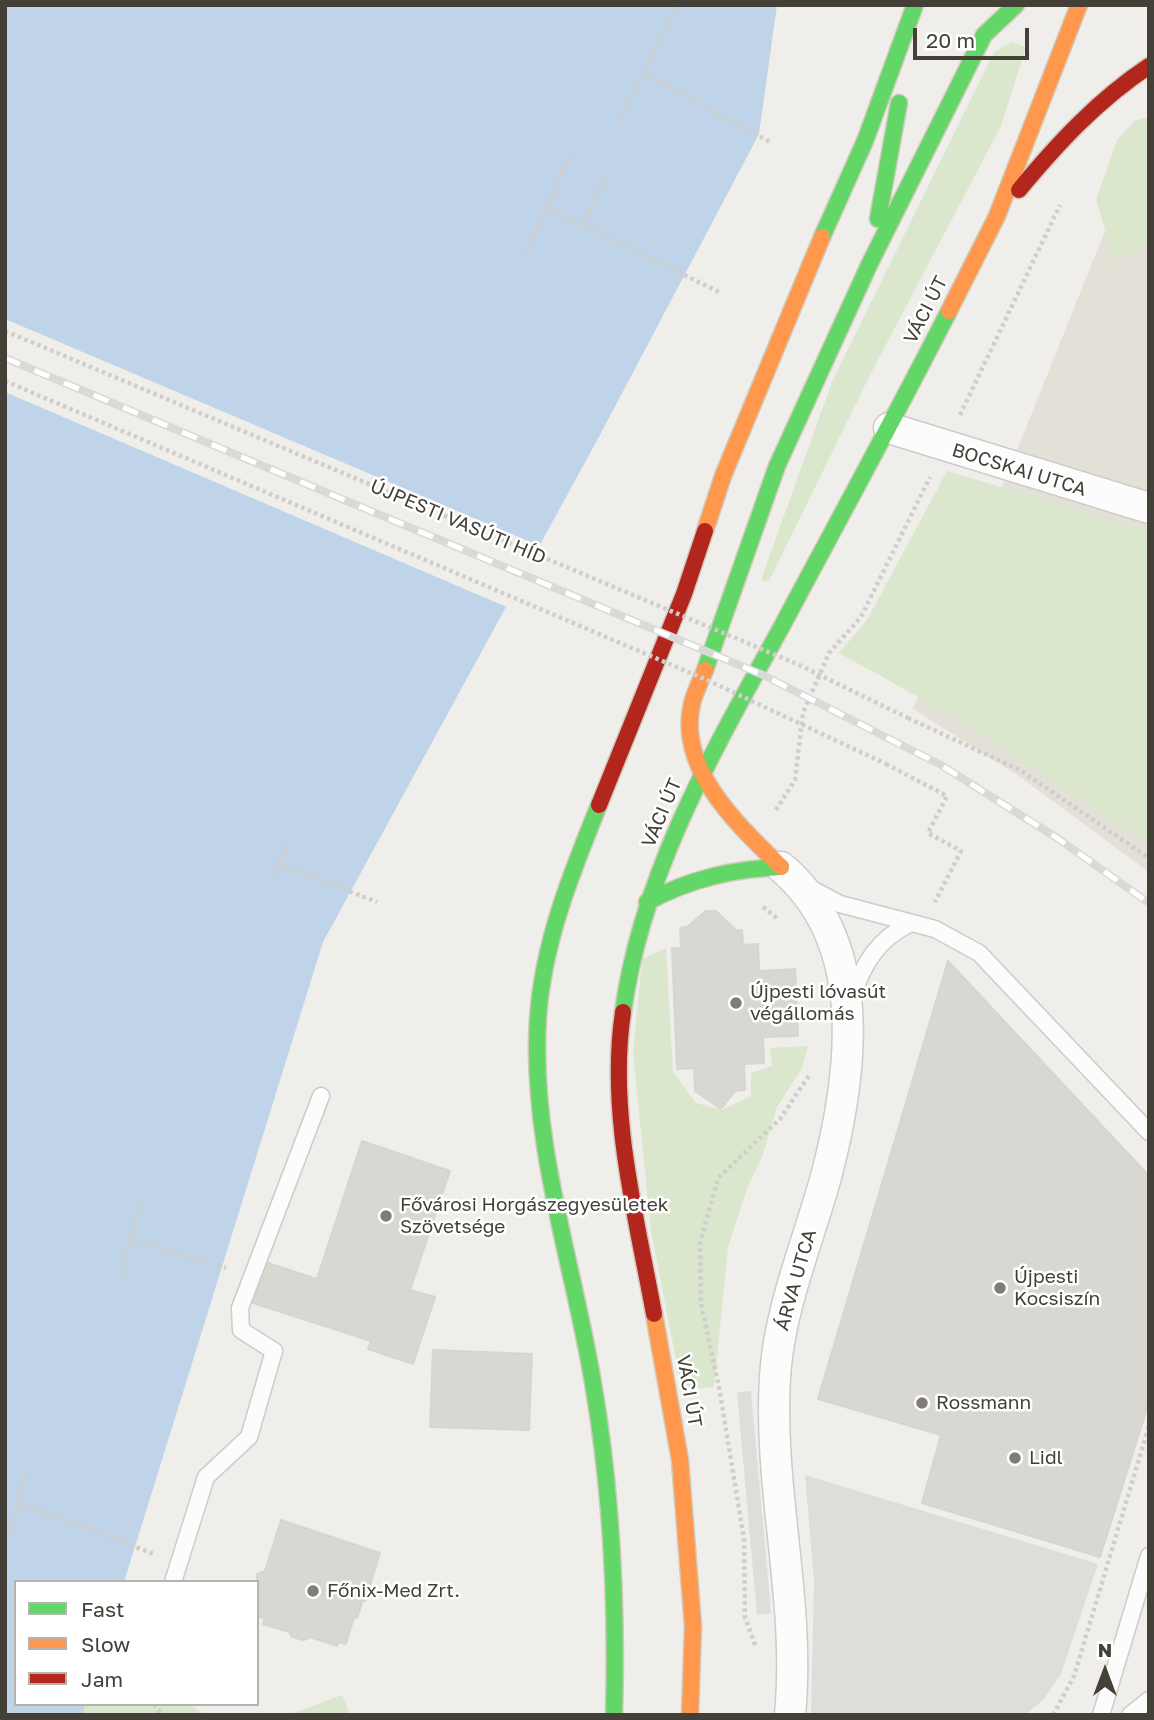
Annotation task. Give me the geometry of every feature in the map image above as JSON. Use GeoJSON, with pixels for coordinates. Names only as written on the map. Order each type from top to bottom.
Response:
{"type":"FeatureCollection","features":[{"type":"Feature","properties":{"kind":"main road"},"geometry":{"type":"LineString","coordinates":[[870,263],[916,5]]}},
{"type":"Feature","properties":{"kind":"main road"},"geometry":{"type":"LineString","coordinates":[[614,1715],[616,1646],[610,1500],[593,1382],[538,1111],[538,1018],[547,947],[576,861],[684,594],[723,475],[788,315],[865,141],[916,5]]}},
{"type":"Feature","properties":{"kind":"main road"},"geometry":{"type":"LineString","coordinates":[[789,873],[730,814],[703,771],[689,730],[692,702],[729,608],[777,467],[870,263],[984,35],[1016,5]]}},
{"type":"Feature","properties":{"kind":"main road","name":"VÁCI ÚT"},"geometry":{"type":"LineString","coordinates":[[690,1715],[693,1626],[680,1460],[624,1149],[617,1051],[629,966],[648,902],[703,771],[890,428],[997,216],[1079,5]]}},
{"type":"Feature","properties":{"kind":"main road"},"geometry":{"type":"LineString","coordinates":[[997,216],[1060,141],[1107,94],[1149,66]]}},
{"type":"Feature","properties":{"kind":"main road"},"geometry":{"type":"LineString","coordinates":[[746,509],[777,467]]}},
{"type":"Feature","properties":{"kind":"main road"},"geometry":{"type":"LineString","coordinates":[[684,594],[715,551]]}},
{"type":"Feature","properties":{"kind":"main road"},"geometry":{"type":"LineString","coordinates":[[648,902],[694,879],[750,868],[789,873]]}},
{"type":"Feature","properties":{"kind":"street","name":"BOCSKAI UTCA"},"geometry":{"type":"LineString","coordinates":[[890,428],[945,448],[1149,508]]}},
{"type":"Feature","properties":{"kind":"street","name":"ÁRVA UTCA"},"geometry":{"type":"LineString","coordinates":[[789,873],[820,912],[837,945],[845,980],[847,1018],[844,1081],[835,1136],[787,1311],[777,1363],[775,1446],[792,1612],[790,1715]]}},
{"type":"Feature","properties":{"kind":"lane"},"geometry":{"type":"LineString","coordinates":[[789,873],[839,904],[946,934],[979,953],[1149,1132]]}},
{"type":"Feature","properties":{"kind":"lane"},"geometry":{"type":"LineString","coordinates":[[847,1018],[859,977],[868,958],[894,931],[911,923]]}},
{"type":"Feature","properties":{"kind":"lane"},"geometry":{"type":"LineString","coordinates":[[174,1580],[206,1477],[249,1437],[274,1351],[241,1330],[240,1308],[321,1096]]}},
{"type":"Feature","properties":{"kind":"lane"},"geometry":{"type":"LineString","coordinates":[[1101,1715],[1149,1556]]}},
{"type":"Feature","properties":{"kind":"lane"},"geometry":{"type":"LineString","coordinates":[[1130,1715],[1149,1700]]}},
{"type":"Feature","properties":{"kind":"path"},"geometry":{"type":"LineString","coordinates":[[5,12],[7,5]]}},
{"type":"Feature","properties":{"kind":"path"},"geometry":{"type":"LineString","coordinates":[[620,120],[678,5]]}},
{"type":"Feature","properties":{"kind":"path"},"geometry":{"type":"LineString","coordinates":[[643,73],[772,143]]}},
{"type":"Feature","properties":{"kind":"path"},"geometry":{"type":"LineString","coordinates":[[523,258],[572,152]]}},
{"type":"Feature","properties":{"kind":"path"},"geometry":{"type":"LineString","coordinates":[[583,225],[607,172]]}},
{"type":"Feature","properties":{"kind":"path"},"geometry":{"type":"LineString","coordinates":[[760,845],[774,812],[795,780],[803,713],[830,653],[861,617],[1065,196]]}},
{"type":"Feature","properties":{"kind":"path"},"geometry":{"type":"LineString","coordinates":[[546,207],[721,293]]}},
{"type":"Feature","properties":{"kind":"path","name":"ÚJPESTI VASÚTI HÍD"},"geometry":{"type":"LineString","coordinates":[[5,331],[797,664],[1020,770],[1149,858]]}},
{"type":"Feature","properties":{"kind":"path"},"geometry":{"type":"LineString","coordinates":[[5,381],[706,680],[886,764],[947,796],[928,833],[961,850],[933,907]]}},
{"type":"Feature","properties":{"kind":"path"},"geometry":{"type":"LineString","coordinates":[[271,882],[288,841]]}},
{"type":"Feature","properties":{"kind":"path"},"geometry":{"type":"LineString","coordinates":[[278,863],[377,902]]}},
{"type":"Feature","properties":{"kind":"path"},"geometry":{"type":"LineString","coordinates":[[750,868],[738,894],[769,912],[787,929]]}},
{"type":"Feature","properties":{"kind":"path"},"geometry":{"type":"LineString","coordinates":[[757,1648],[745,1617],[744,1539],[719,1387],[701,1304],[700,1243],[718,1178],[780,1119],[813,1069]]}},
{"type":"Feature","properties":{"kind":"path"},"geometry":{"type":"LineString","coordinates":[[119,1282],[139,1203]]}},
{"type":"Feature","properties":{"kind":"path"},"geometry":{"type":"LineString","coordinates":[[130,1240],[230,1269]]}},
{"type":"Feature","properties":{"kind":"path"},"geometry":{"type":"LineString","coordinates":[[1053,1715],[1074,1676],[1149,1426]]}},
{"type":"Feature","properties":{"kind":"path"},"geometry":{"type":"LineString","coordinates":[[5,1548],[27,1472]]}},
{"type":"Feature","properties":{"kind":"path"},"geometry":{"type":"LineString","coordinates":[[19,1502],[161,1557]]}},
{"type":"Feature","properties":{"kind":"shaded area"},"geometry":{"type":"Polygon","coordinates":[[[1149,121],[1149,872],[1016,774],[913,709],[1149,121]]]}},
{"type":"Feature","properties":{"kind":"shaded area"},"geometry":{"type":"Polygon","coordinates":[[[751,1391],[771,1613],[757,1615],[737,1392],[751,1391]]]}},
{"type":"Feature","properties":{"kind":"shaded area"},"geometry":{"type":"Polygon","coordinates":[[[805,1475],[1098,1564],[1061,1674],[1043,1700],[1025,1715],[811,1715],[814,1581],[805,1475]]]}},
{"type":"Feature","properties":{"kind":"green space"},"geometry":{"type":"Polygon","coordinates":[[[1012,42],[1026,47],[1001,126],[870,375],[770,579],[763,582],[762,577],[832,382],[994,52],[1012,42]]]}},
{"type":"Feature","properties":{"kind":"green space"},"geometry":{"type":"Polygon","coordinates":[[[1149,117],[1149,241],[1115,262],[1096,200],[1117,140],[1134,121],[1149,117]]]}},
{"type":"Feature","properties":{"kind":"green space"},"geometry":{"type":"Polygon","coordinates":[[[947,471],[1149,531],[1149,844],[996,744],[839,653],[867,620],[947,471]]]}},
{"type":"Feature","properties":{"kind":"green space"},"geometry":{"type":"Polygon","coordinates":[[[666,948],[673,1072],[696,1103],[722,1110],[751,1096],[751,1073],[772,1066],[770,1048],[808,1046],[802,1068],[777,1107],[763,1155],[748,1186],[728,1247],[714,1387],[682,1390],[651,1231],[633,1053],[642,959],[666,948]]]}},
{"type":"Feature","properties":{"kind":"green space"},"geometry":{"type":"Polygon","coordinates":[[[342,1695],[350,1715],[288,1715],[342,1695]]]}},
{"type":"Feature","properties":{"kind":"green space"},"geometry":{"type":"Polygon","coordinates":[[[85,1706],[192,1706],[205,1715],[82,1715],[85,1706]]]}},
{"type":"Feature","properties":{"kind":"water"},"geometry":{"type":"Polygon","coordinates":[[[5,5],[777,5],[759,134],[601,433],[323,942],[125,1580],[14,1580],[14,1706],[85,1706],[82,1715],[5,1715],[5,5]]]}},
{"type":"Feature","properties":{"kind":"pier"},"geometry":{"type":"Polygon","coordinates":[[[5,319],[542,547],[509,608],[5,392],[5,319]]]}},
{"type":"Feature","properties":{"kind":"building","name":"Újpesti lóvasút végállomás"},"geometry":{"type":"Polygon","coordinates":[[[706,911],[716,911],[737,931],[742,930],[743,945],[758,944],[759,971],[795,969],[798,1036],[763,1037],[764,1063],[744,1064],[745,1090],[735,1091],[721,1109],[695,1091],[694,1068],[677,1069],[672,948],[681,948],[680,928],[687,927],[706,911]]]}},
{"type":"Feature","properties":{"kind":"building","name":"Újpesti Kocsiszín"},"geometry":{"type":"Polygon","coordinates":[[[948,961],[1149,1176],[1149,1402],[1100,1557],[922,1503],[941,1435],[818,1399],[948,961]]]}},
{"type":"Feature","properties":{"kind":"building"},"geometry":{"type":"Polygon","coordinates":[[[362,1141],[450,1171],[410,1290],[435,1297],[413,1364],[368,1349],[371,1341],[253,1303],[268,1263],[317,1279],[362,1141]]]}},
{"type":"Feature","properties":{"kind":"building"},"geometry":{"type":"Polygon","coordinates":[[[433,1350],[532,1354],[529,1430],[430,1427],[433,1350]]]}},
{"type":"Feature","properties":{"kind":"building","name":"Főnix-Med Zrt."},"geometry":{"type":"Polygon","coordinates":[[[281,1520],[380,1553],[365,1601],[363,1600],[357,1618],[354,1617],[346,1644],[338,1642],[337,1646],[310,1637],[304,1640],[292,1637],[289,1632],[263,1624],[265,1619],[259,1617],[257,1574],[265,1571],[281,1520]]]}},
{"type":"Feature","properties":{"kind":"railway"},"geometry":{"type":"LineString","coordinates":[[5,358],[763,675],[941,765],[1057,838],[1149,903]]}},
{"type":"Feature","properties":{"kind":"traffic: fast"},"geometry":{"type":"LineString","coordinates":[[822,237],[865,141],[915,5]]}},
{"type":"Feature","properties":{"kind":"traffic: fast"},"geometry":{"type":"LineString","coordinates":[[705,670],[777,466],[870,263],[984,35],[1016,5]]}},
{"type":"Feature","properties":{"kind":"traffic: fast"},"geometry":{"type":"LineString","coordinates":[[878,219],[899,103]]}},
{"type":"Feature","properties":{"kind":"traffic: fast"},"geometry":{"type":"LineString","coordinates":[[623,1012],[646,910],[684,812],[949,311]]}},
{"type":"Feature","properties":{"kind":"traffic: fast"},"geometry":{"type":"LineString","coordinates":[[599,805],[552,936],[541,990],[537,1064],[547,1156],[585,1338],[605,1466],[614,1590],[614,1715]]}},
{"type":"Feature","properties":{"kind":"traffic: fast"},"geometry":{"type":"LineString","coordinates":[[647,902],[695,881],[745,870],[781,867]]}},
{"type":"Feature","properties":{"kind":"traffic: slow"},"geometry":{"type":"LineString","coordinates":[[949,311],[997,216],[1079,5]]}},
{"type":"Feature","properties":{"kind":"traffic: slow"},"geometry":{"type":"LineString","coordinates":[[705,531],[723,476],[822,237]]}},
{"type":"Feature","properties":{"kind":"traffic: slow"},"geometry":{"type":"LineString","coordinates":[[705,670],[693,700],[690,725],[693,749],[701,771],[730,814],[781,867]]}},
{"type":"Feature","properties":{"kind":"traffic: slow"},"geometry":{"type":"LineString","coordinates":[[654,1314],[680,1460],[693,1626],[690,1715]]}},
{"type":"Feature","properties":{"kind":"traffic: jam"},"geometry":{"type":"LineString","coordinates":[[1019,190],[1079,123],[1149,66]]}},
{"type":"Feature","properties":{"kind":"traffic: jam"},"geometry":{"type":"LineString","coordinates":[[599,805],[684,594],[705,531]]}},
{"type":"Feature","properties":{"kind":"traffic: jam"},"geometry":{"type":"LineString","coordinates":[[623,1012],[619,1050],[621,1125],[632,1201],[654,1314]]}},
{"type":"Feature","properties":{"kind":"place","name":"Újpesti lóvasút végállomás"},"geometry":{"type":"Point","coordinates":[736,1003]}},
{"type":"Feature","properties":{"kind":"place","name":"Fővárosi Horgászegyesületek Szövetsége"},"geometry":{"type":"Point","coordinates":[386,1216]}},
{"type":"Feature","properties":{"kind":"place","name":"Újpesti Kocsiszín"},"geometry":{"type":"Point","coordinates":[1000,1288]}},
{"type":"Feature","properties":{"kind":"place","name":"Rossmann"},"geometry":{"type":"Point","coordinates":[922,1403]}},
{"type":"Feature","properties":{"kind":"place","name":"Lidl"},"geometry":{"type":"Point","coordinates":[1015,1458]}},
{"type":"Feature","properties":{"kind":"place","name":"Főnix-Med Zrt."},"geometry":{"type":"Point","coordinates":[313,1591]}}]}
